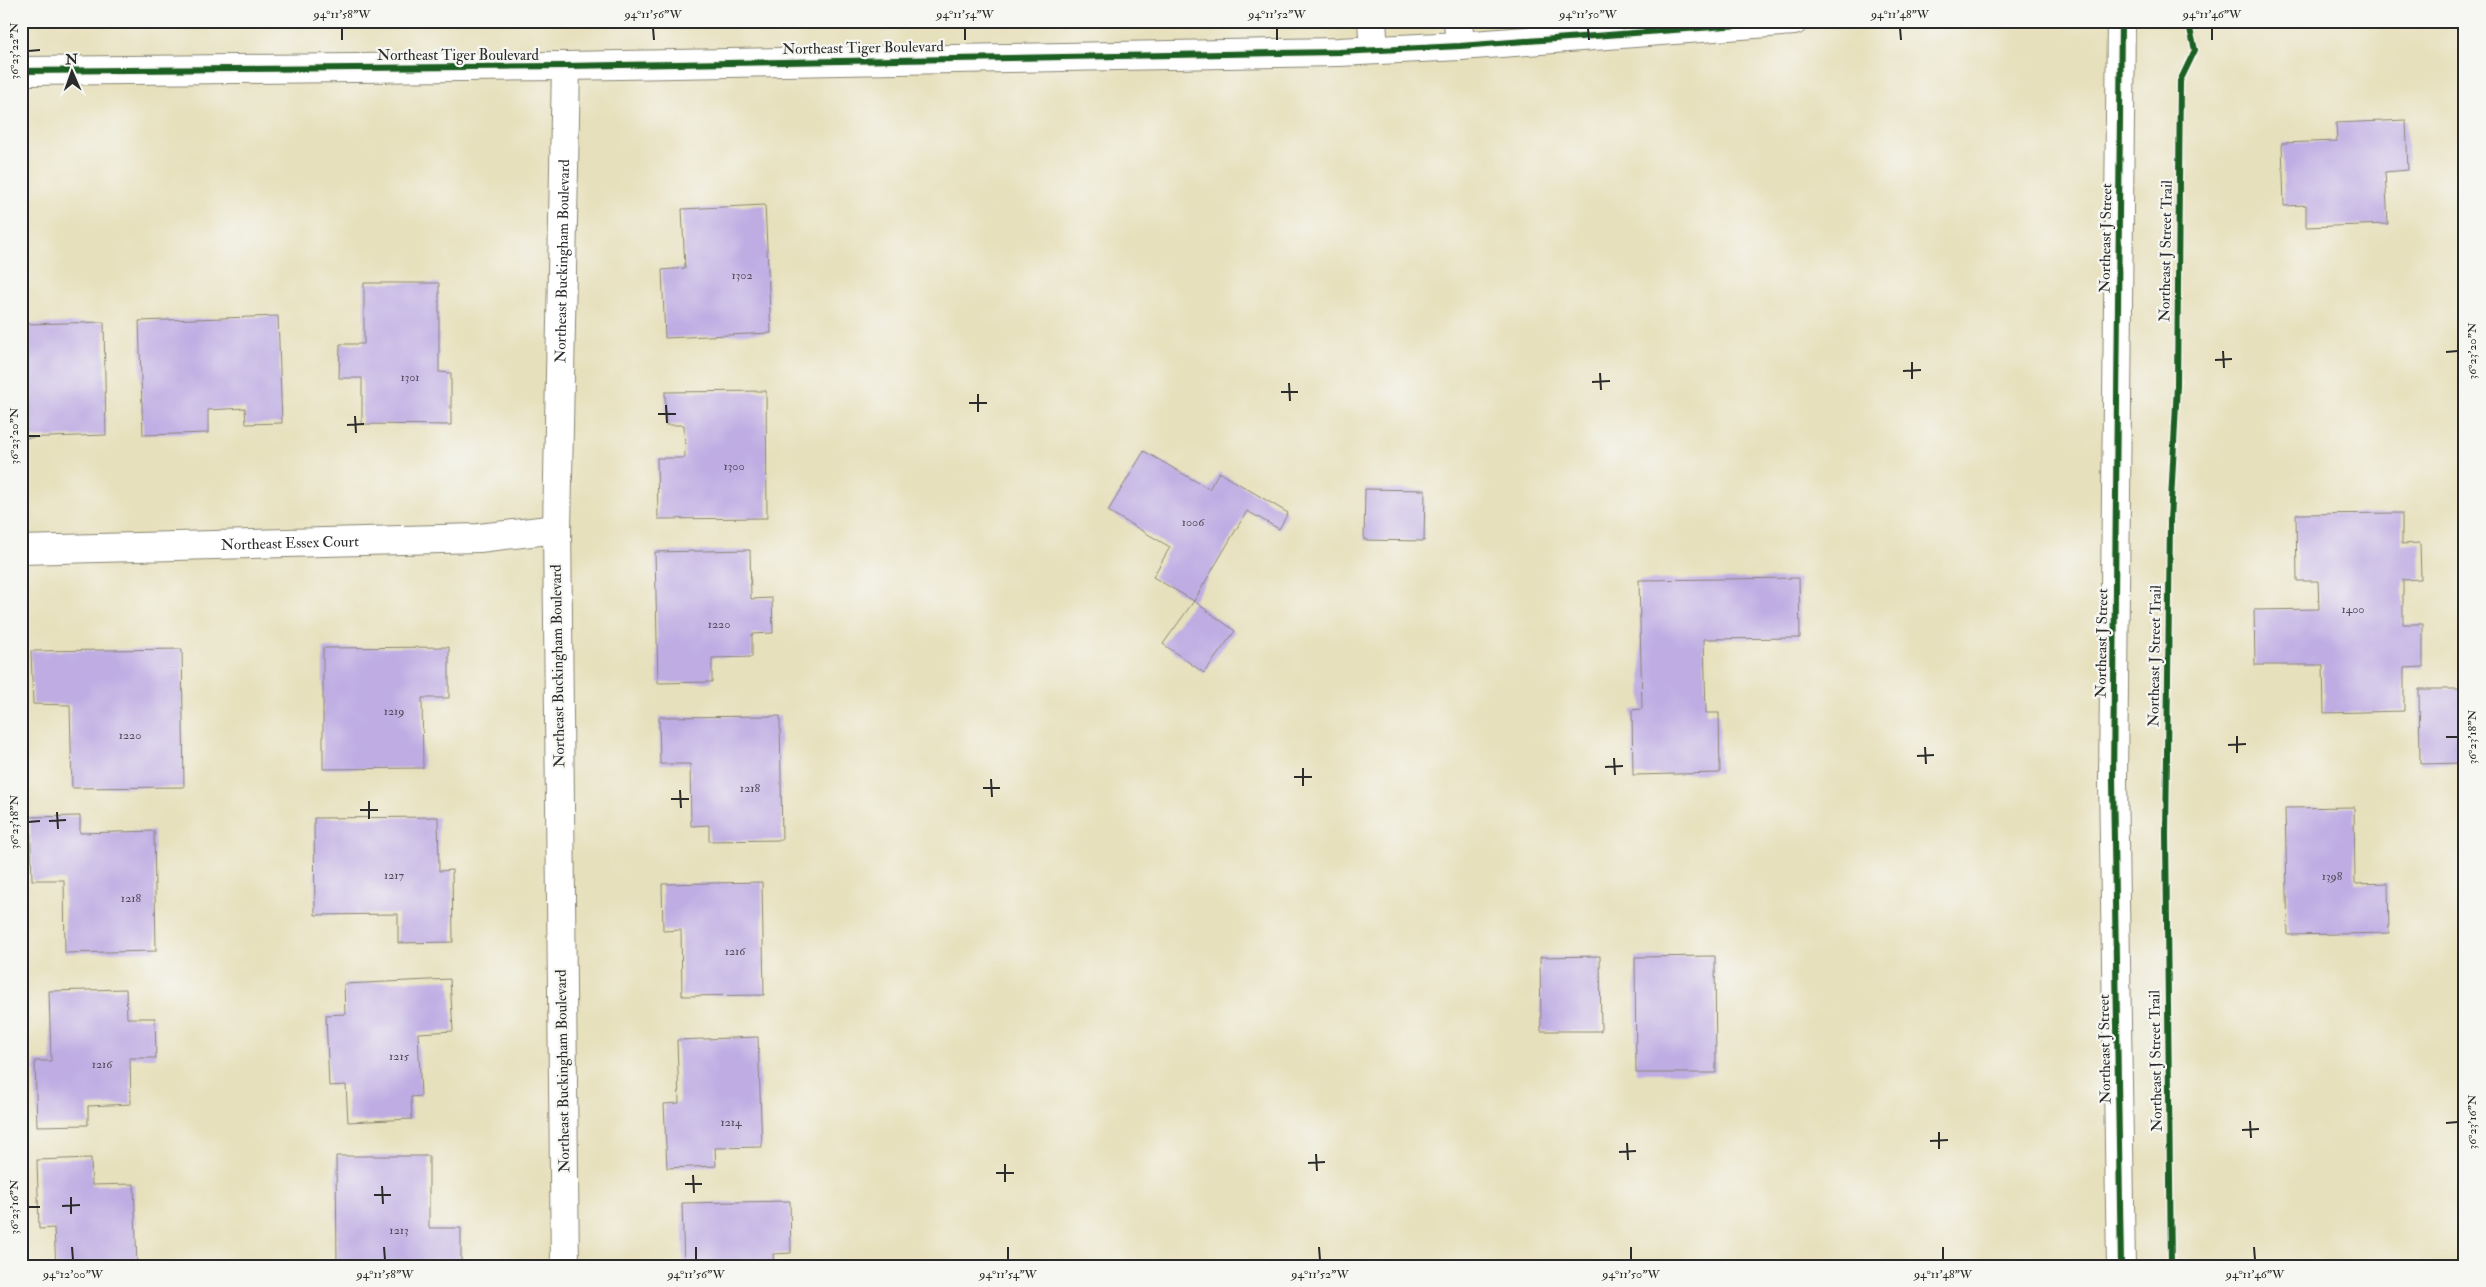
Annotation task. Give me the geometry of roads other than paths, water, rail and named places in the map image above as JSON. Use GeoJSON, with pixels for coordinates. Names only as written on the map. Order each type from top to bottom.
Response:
{"type":"FeatureCollection","features":[{"type":"Feature","properties":{"kind":"street"},"geometry":{"type":"LineString","coordinates":[[1372,21],[1374,50]]}},
{"type":"Feature","properties":{"kind":"street","name":"Northeast Tiger Boulevard"},"geometry":{"type":"LineString","coordinates":[[21,71],[566,66],[1374,50],[1459,34],[1794,21]]}},
{"type":"Feature","properties":{"kind":"street","name":"Northeast J Street"},"geometry":{"type":"LineString","coordinates":[[2120,21],[2113,779],[2121,1266]]}},
{"type":"Feature","properties":{"kind":"street","name":"Northeast Buckingham Boulevard"},"geometry":{"type":"LineString","coordinates":[[565,1266],[557,529],[566,66]]}},
{"type":"Feature","properties":{"kind":"street","name":"Northeast Essex Court"},"geometry":{"type":"LineString","coordinates":[[21,550],[479,538],[557,529]]}}]}
